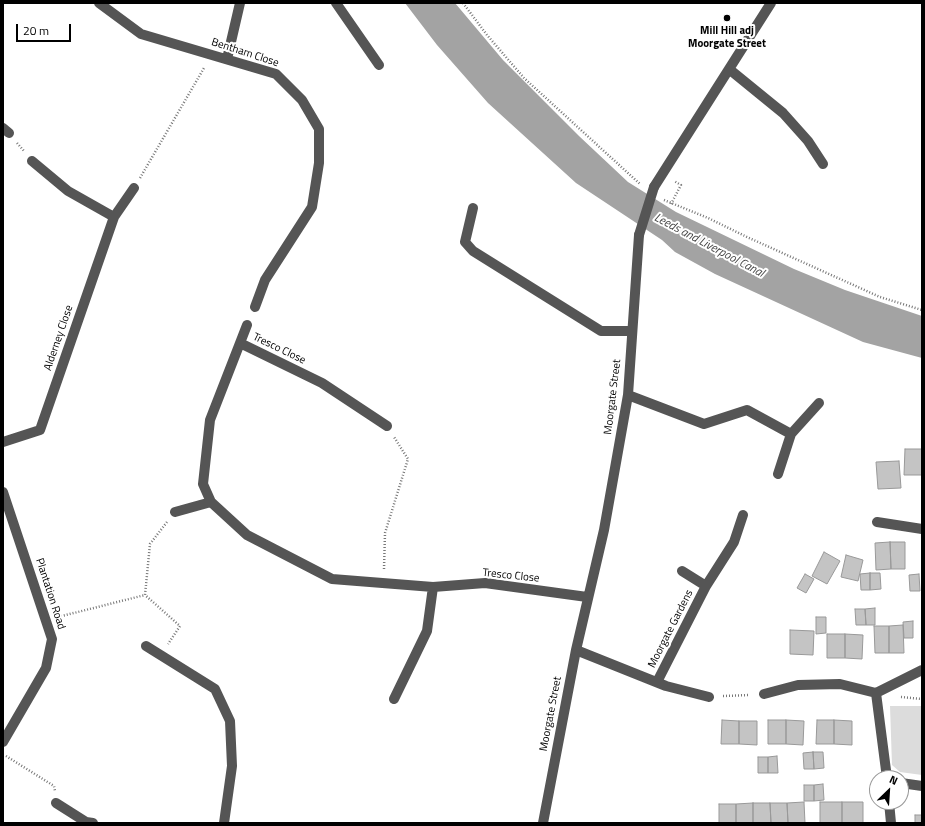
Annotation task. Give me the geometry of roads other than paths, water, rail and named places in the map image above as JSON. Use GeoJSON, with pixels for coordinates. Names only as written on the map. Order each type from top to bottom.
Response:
{"type":"FeatureCollection","features":[{"type":"Feature","properties":{"kind":"street","name":"Bentham Close"},"geometry":{"type":"LineString","coordinates":[[99,3],[141,34],[276,74],[302,100],[319,129],[319,163],[312,207],[266,280],[255,307]]}},
{"type":"Feature","properties":{"kind":"street"},"geometry":{"type":"LineString","coordinates":[[227,59],[240,3]]}},
{"type":"Feature","properties":{"kind":"street"},"geometry":{"type":"LineString","coordinates":[[336,3],[379,65]]}},
{"type":"Feature","properties":{"kind":"street","name":"Moorgate Street"},"geometry":{"type":"LineString","coordinates":[[543,823],[587,597],[604,530],[628,395],[639,235],[654,187],[771,3]]}},
{"type":"Feature","properties":{"kind":"street"},"geometry":{"type":"LineString","coordinates":[[729,69],[784,113],[808,140],[823,164]]}},
{"type":"Feature","properties":{"kind":"street"},"geometry":{"type":"LineString","coordinates":[[32,161],[68,191],[114,217]]}},
{"type":"Feature","properties":{"kind":"street","name":"Alderney Close"},"geometry":{"type":"LineString","coordinates":[[3,442],[40,430],[114,217],[134,188]]}},
{"type":"Feature","properties":{"kind":"street"},"geometry":{"type":"LineString","coordinates":[[473,208],[465,242],[472,251],[601,332],[632,331]]}},
{"type":"Feature","properties":{"kind":"street"},"geometry":{"type":"LineString","coordinates":[[240,343],[247,325]]}},
{"type":"Feature","properties":{"kind":"street","name":"Tresco Close"},"geometry":{"type":"LineString","coordinates":[[387,426],[322,383],[240,343],[210,420],[203,484],[211,502],[247,535],[332,579],[433,587],[485,583],[587,597]]}},
{"type":"Feature","properties":{"kind":"street"},"geometry":{"type":"LineString","coordinates":[[628,395],[704,424],[747,410],[791,434]]}},
{"type":"Feature","properties":{"kind":"street"},"geometry":{"type":"LineString","coordinates":[[778,474],[791,434],[819,403]]}},
{"type":"Feature","properties":{"kind":"street","name":"Plantation Road"},"geometry":{"type":"LineString","coordinates":[[3,492],[52,639],[46,668],[3,742]]}},
{"type":"Feature","properties":{"kind":"street"},"geometry":{"type":"LineString","coordinates":[[175,512],[211,502]]}},
{"type":"Feature","properties":{"kind":"street","name":"Moorgate Gardens"},"geometry":{"type":"LineString","coordinates":[[657,682],[706,586],[734,542],[743,515]]}},
{"type":"Feature","properties":{"kind":"street"},"geometry":{"type":"LineString","coordinates":[[877,522],[922,529]]}},
{"type":"Feature","properties":{"kind":"street","name":"Moorgate Gardens"},"geometry":{"type":"LineString","coordinates":[[682,571],[706,586]]}},
{"type":"Feature","properties":{"kind":"street"},"geometry":{"type":"LineString","coordinates":[[394,699],[427,631],[433,587]]}},
{"type":"Feature","properties":{"kind":"street"},"geometry":{"type":"LineString","coordinates":[[146,646],[215,689],[230,721],[232,766],[224,823]]}},
{"type":"Feature","properties":{"kind":"street","name":"Moorgate Gardens"},"geometry":{"type":"LineString","coordinates":[[576,650],[657,682],[709,697]]}},
{"type":"Feature","properties":{"kind":"street"},"geometry":{"type":"LineString","coordinates":[[764,694],[798,685],[840,684],[876,693],[922,670]]}},
{"type":"Feature","properties":{"kind":"street"},"geometry":{"type":"LineString","coordinates":[[876,693],[886,770]]}},
{"type":"Feature","properties":{"kind":"street"},"geometry":{"type":"LineString","coordinates":[[909,784],[922,786]]}},
{"type":"Feature","properties":{"kind":"street"},"geometry":{"type":"LineString","coordinates":[[56,803],[86,822],[93,823]]}},
{"type":"Feature","properties":{"kind":"street"},"geometry":{"type":"LineString","coordinates":[[890,810],[891,823]]}},
{"type":"Feature","properties":{"kind":"water","name":"Leeds and Liverpool Canal"},"geometry":{"type":"Polygon","coordinates":[[[405,3],[455,3],[503,60],[579,136],[628,182],[676,212],[794,269],[845,290],[922,316],[922,358],[863,342],[715,274],[675,252],[662,240],[576,183],[488,103],[437,45],[405,3]]]}},
{"type":"Feature","properties":{"kind":"place","name":"Mill Hill adj Moorgate Street"},"geometry":{"type":"Point","coordinates":[727,18]}}]}
